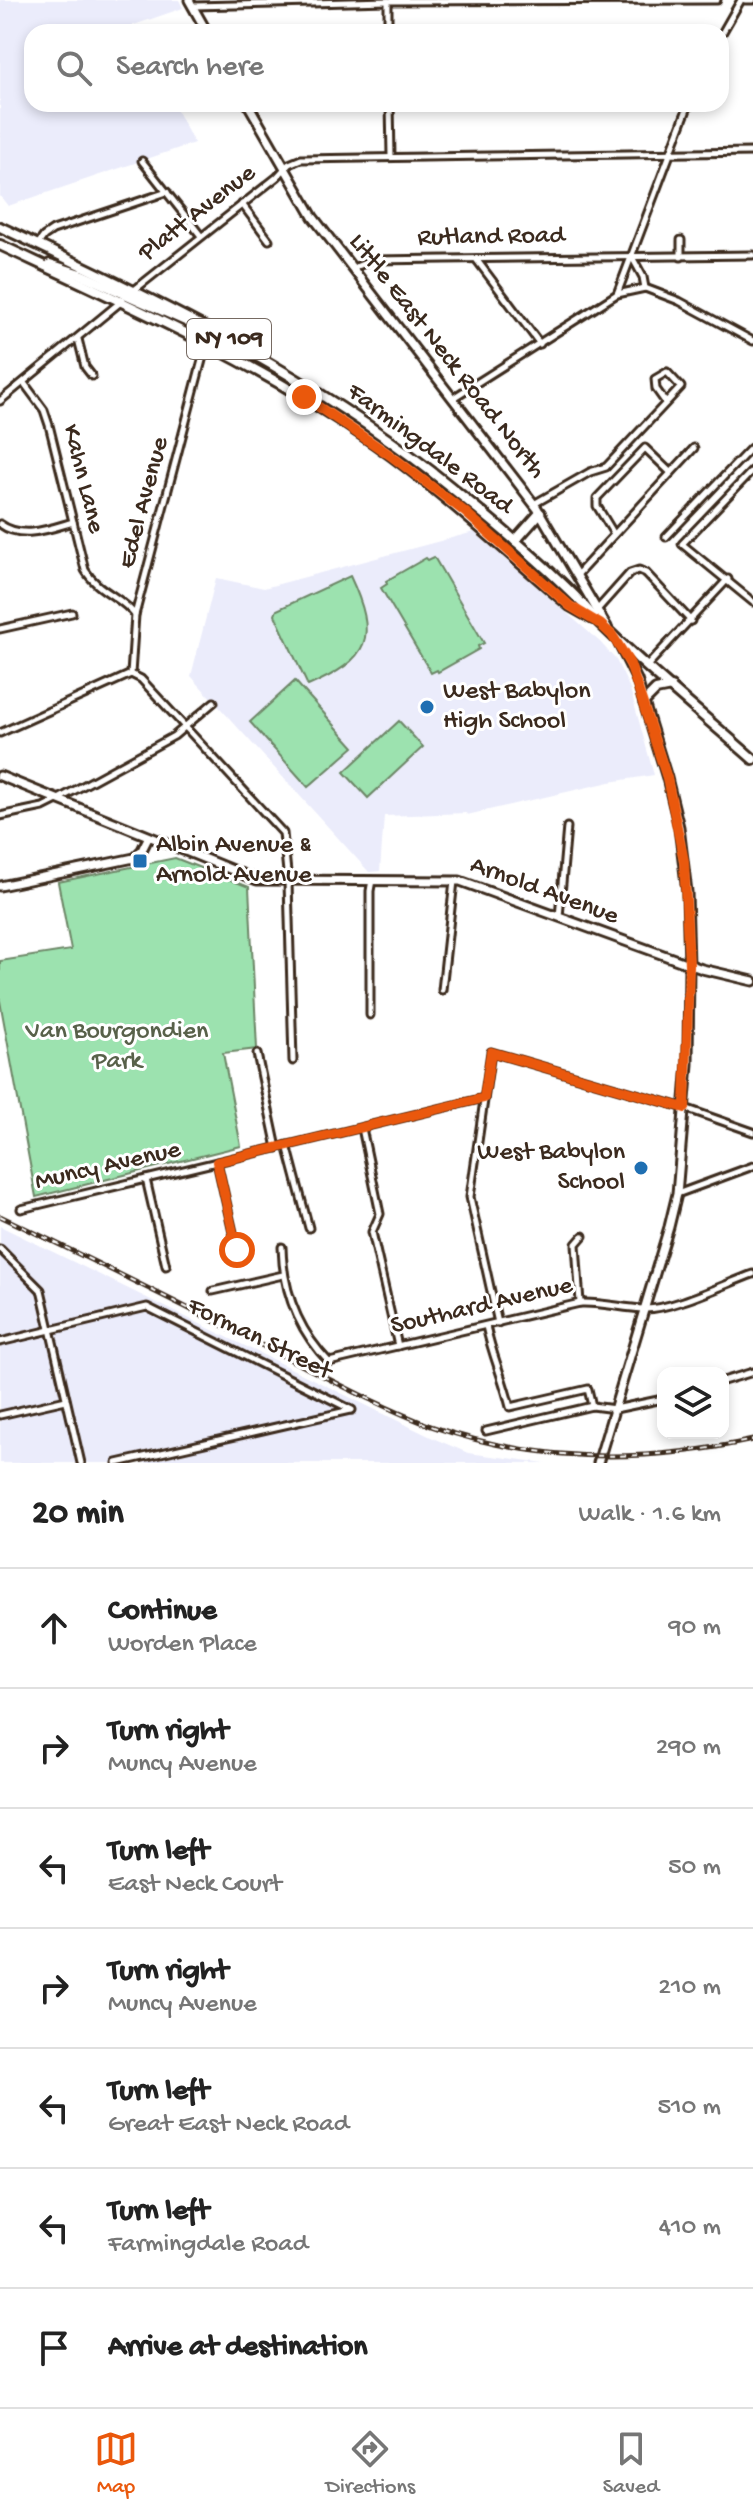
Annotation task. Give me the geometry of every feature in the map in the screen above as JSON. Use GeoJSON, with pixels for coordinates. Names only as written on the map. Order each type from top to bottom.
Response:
{"type":"FeatureCollection","features":[{"type":"Feature","properties":{"kind":"main road"},"geometry":{"type":"LineString","coordinates":[[192,2],[203,24]]}},
{"type":"Feature","properties":{"kind":"main road","name":"Little East Neck Road North"},"geometry":{"type":"LineString","coordinates":[[253,112],[313,217],[540,513],[633,669],[667,778],[679,827],[687,892],[689,965],[685,1108],[677,1194],[598,1463]]}},
{"type":"Feature","properties":{"kind":"main road","name":"Farmingdale Road"},"geometry":{"type":"LineString","coordinates":[[0,227],[38,244],[304,397],[398,460],[465,512],[570,606],[600,624]]}},
{"type":"Feature","properties":{"kind":"main road"},"geometry":{"type":"LineString","coordinates":[[0,245],[33,261],[71,270],[128,296]]}},
{"type":"Feature","properties":{"kind":"main road","name":"Farmingdale Road"},"geometry":{"type":"LineString","coordinates":[[128,296],[214,331],[303,382],[383,436],[515,541],[612,635]]}},
{"type":"Feature","properties":{"kind":"main road"},"geometry":{"type":"LineString","coordinates":[[515,541],[540,513]]}},
{"type":"Feature","properties":{"kind":"main road","name":"NY 109"},"geometry":{"type":"LineString","coordinates":[[612,635],[753,759]]}},
{"type":"Feature","properties":{"kind":"main road"},"geometry":{"type":"LineString","coordinates":[[644,702],[656,690],[671,687]]}},
{"type":"Feature","properties":{"kind":"main road","name":"Arnold Avenue"},"geometry":{"type":"LineString","coordinates":[[0,776],[247,878],[265,882],[373,879],[471,884],[689,965],[753,981]]}},
{"type":"Feature","properties":{"kind":"main road"},"geometry":{"type":"LineString","coordinates":[[0,886],[134,858],[148,838]]}},
{"type":"Feature","properties":{"kind":"street"},"geometry":{"type":"LineString","coordinates":[[192,2],[717,0]]}},
{"type":"Feature","properties":{"kind":"street"},"geometry":{"type":"LineString","coordinates":[[728,24],[743,0],[753,0]]}},
{"type":"Feature","properties":{"kind":"street"},"geometry":{"type":"LineString","coordinates":[[388,1],[388,24]]}},
{"type":"Feature","properties":{"kind":"street"},"geometry":{"type":"LineString","coordinates":[[390,112],[391,156]]}},
{"type":"Feature","properties":{"kind":"street"},"geometry":{"type":"LineString","coordinates":[[617,294],[686,112]]}},
{"type":"Feature","properties":{"kind":"street"},"geometry":{"type":"LineString","coordinates":[[285,169],[301,159],[753,152]]}},
{"type":"Feature","properties":{"kind":"street"},"geometry":{"type":"LineString","coordinates":[[142,161],[201,236]]}},
{"type":"Feature","properties":{"kind":"street","name":"Platt Avenue"},"geometry":{"type":"LineString","coordinates":[[0,401],[285,169]]}},
{"type":"Feature","properties":{"kind":"street"},"geometry":{"type":"LineString","coordinates":[[38,244],[53,230],[167,192]]}},
{"type":"Feature","properties":{"kind":"street"},"geometry":{"type":"LineString","coordinates":[[242,204],[269,240]]}},
{"type":"Feature","properties":{"kind":"street"},"geometry":{"type":"LineString","coordinates":[[681,240],[681,257]]}},
{"type":"Feature","properties":{"kind":"street","name":"Rutland Road"},"geometry":{"type":"LineString","coordinates":[[353,268],[373,260],[753,255]]}},
{"type":"Feature","properties":{"kind":"street"},"geometry":{"type":"LineString","coordinates":[[632,257],[643,277],[645,288]]}},
{"type":"Feature","properties":{"kind":"street"},"geometry":{"type":"LineString","coordinates":[[476,259],[540,344]]}},
{"type":"Feature","properties":{"kind":"street"},"geometry":{"type":"LineString","coordinates":[[453,398],[617,294],[645,288],[679,301],[753,341]]}},
{"type":"Feature","properties":{"kind":"street"},"geometry":{"type":"LineString","coordinates":[[78,339],[85,367],[92,376]]}},
{"type":"Feature","properties":{"kind":"street","name":"Edel Avenue"},"geometry":{"type":"LineString","coordinates":[[131,674],[135,615],[207,343]]}},
{"type":"Feature","properties":{"kind":"street"},"geometry":{"type":"LineString","coordinates":[[534,504],[590,472],[606,467],[666,403],[681,387],[667,372],[655,379],[656,389],[666,403]]}},
{"type":"Feature","properties":{"kind":"street","name":"Kahn Lane"},"geometry":{"type":"LineString","coordinates":[[24,383],[44,410],[81,558],[91,580],[100,589],[127,604],[135,615]]}},
{"type":"Feature","properties":{"kind":"street"},"geometry":{"type":"LineString","coordinates":[[614,534],[597,506],[597,498],[645,448],[671,473]]}},
{"type":"Feature","properties":{"kind":"street"},"geometry":{"type":"LineString","coordinates":[[576,575],[694,448]]}},
{"type":"Feature","properties":{"kind":"street"},"geometry":{"type":"LineString","coordinates":[[666,537],[751,448]]}},
{"type":"Feature","properties":{"kind":"street"},"geometry":{"type":"LineString","coordinates":[[753,470],[682,544],[753,602]]}},
{"type":"Feature","properties":{"kind":"street"},"geometry":{"type":"LineString","coordinates":[[0,524],[15,532],[29,533],[73,522]]}},
{"type":"Feature","properties":{"kind":"street"},"geometry":{"type":"LineString","coordinates":[[597,610],[630,573],[639,570],[646,573],[691,621]]}},
{"type":"Feature","properties":{"kind":"street"},"geometry":{"type":"LineString","coordinates":[[647,666],[728,579]]}},
{"type":"Feature","properties":{"kind":"street"},"geometry":{"type":"LineString","coordinates":[[0,629],[72,613]]}},
{"type":"Feature","properties":{"kind":"street"},"geometry":{"type":"LineString","coordinates":[[0,733],[131,674],[141,679],[186,726],[283,833],[288,882],[293,1061]]}},
{"type":"Feature","properties":{"kind":"street"},"geometry":{"type":"LineString","coordinates":[[0,816],[43,807],[55,801],[174,736],[214,702]]}},
{"type":"Feature","properties":{"kind":"street"},"geometry":{"type":"LineString","coordinates":[[559,918],[567,827]]}},
{"type":"Feature","properties":{"kind":"street"},"geometry":{"type":"LineString","coordinates":[[370,1015],[370,891],[373,879]]}},
{"type":"Feature","properties":{"kind":"street"},"geometry":{"type":"LineString","coordinates":[[442,990],[454,881]]}},
{"type":"Feature","properties":{"kind":"street"},"geometry":{"type":"LineString","coordinates":[[498,1323],[470,1197],[491,1052],[685,1108],[753,1132]]}},
{"type":"Feature","properties":{"kind":"street"},"geometry":{"type":"LineString","coordinates":[[257,1054],[277,1148]]}},
{"type":"Feature","properties":{"kind":"street","name":"Muncy Avenue"},"geometry":{"type":"LineString","coordinates":[[21,1209],[484,1098]]}},
{"type":"Feature","properties":{"kind":"street"},"geometry":{"type":"LineString","coordinates":[[362,1128],[380,1214],[372,1232],[398,1346]]}},
{"type":"Feature","properties":{"kind":"street"},"geometry":{"type":"LineString","coordinates":[[287,1145],[309,1228]]}},
{"type":"Feature","properties":{"kind":"street"},"geometry":{"type":"LineString","coordinates":[[217,1162],[237,1250]]}},
{"type":"Feature","properties":{"kind":"street"},"geometry":{"type":"LineString","coordinates":[[677,1194],[753,1166]]}},
{"type":"Feature","properties":{"kind":"street"},"geometry":{"type":"LineString","coordinates":[[146,1179],[166,1266]]}},
{"type":"Feature","properties":{"kind":"street"},"geometry":{"type":"LineString","coordinates":[[580,1303],[576,1244],[583,1236]]}},
{"type":"Feature","properties":{"kind":"street"},"geometry":{"type":"LineString","coordinates":[[213,1291],[283,1275],[282,1247]]}},
{"type":"Feature","properties":{"kind":"street"},"geometry":{"type":"LineString","coordinates":[[0,1249],[41,1290],[81,1463]]}},
{"type":"Feature","properties":{"kind":"street"},"geometry":{"type":"LineString","coordinates":[[645,1310],[666,1306],[753,1274]]}},
{"type":"Feature","properties":{"kind":"street","name":"Southard Avenue"},"geometry":{"type":"LineString","coordinates":[[283,1275],[292,1308],[329,1362],[580,1303],[602,1302],[645,1310]]}},
{"type":"Feature","properties":{"kind":"street","name":"Forman Street"},"geometry":{"type":"LineString","coordinates":[[50,1330],[147,1307],[352,1410],[117,1463]]}},
{"type":"Feature","properties":{"kind":"street"},"geometry":{"type":"LineString","coordinates":[[486,1326],[494,1362],[501,1369],[510,1407],[588,1389],[592,1406]]}},
{"type":"Feature","properties":{"kind":"street"},"geometry":{"type":"LineString","coordinates":[[0,1342],[50,1330]]}},
{"type":"Feature","properties":{"kind":"street"},"geometry":{"type":"LineString","coordinates":[[729,1379],[753,1372]]}},
{"type":"Feature","properties":{"kind":"street"},"geometry":{"type":"LineString","coordinates":[[0,1415],[66,1400]]}},
{"type":"Feature","properties":{"kind":"street"},"geometry":{"type":"LineString","coordinates":[[486,1431],[592,1406],[615,1409],[657,1400]]}},
{"type":"Feature","properties":{"kind":"shaded area"},"geometry":{"type":"Polygon","coordinates":[[[0,0],[179,0],[183,8],[137,24],[24,24],[24,112],[177,112],[194,143],[8,206],[0,196],[0,0]]]}},
{"type":"Feature","properties":{"kind":"shaded area","name":"West Babylon High School"},"geometry":{"type":"Polygon","coordinates":[[[474,532],[600,642],[616,660],[630,689],[654,775],[467,815],[384,816],[380,871],[369,872],[191,676],[216,578],[264,588],[474,532]]]}},
{"type":"Feature","properties":{"kind":"shaded area"},"geometry":{"type":"Polygon","coordinates":[[[0,1226],[435,1439],[468,1453],[545,1463],[0,1463],[0,1226]]]}},
{"type":"Feature","properties":{"kind":"green space"},"geometry":{"type":"Polygon","coordinates":[[[434,557],[484,643],[478,646],[479,649],[431,673],[381,588],[387,584],[386,581],[426,558],[434,557]]]}},
{"type":"Feature","properties":{"kind":"green space"},"geometry":{"type":"Polygon","coordinates":[[[350,576],[364,616],[366,631],[363,644],[345,666],[308,686],[275,615],[277,610],[350,576]]]}},
{"type":"Feature","properties":{"kind":"green space"},"geometry":{"type":"Polygon","coordinates":[[[295,681],[354,747],[308,787],[250,722],[295,681]]]}},
{"type":"Feature","properties":{"kind":"green space"},"geometry":{"type":"Polygon","coordinates":[[[399,721],[423,747],[368,798],[344,772],[399,721]]]}},
{"type":"Feature","properties":{"kind":"green space","name":"Van Bourgondien Park"},"geometry":{"type":"Polygon","coordinates":[[[175,858],[249,887],[257,1049],[223,1053],[241,1146],[36,1197],[0,1001],[0,961],[71,950],[58,882],[175,858]]]}},
{"type":"Feature","properties":{"kind":"railway"},"geometry":{"type":"LineString","coordinates":[[0,1216],[366,1398],[431,1426],[470,1438],[550,1453],[591,1456],[672,1453],[753,1440]]}},
{"type":"Feature","properties":{"kind":"place","name":"West Babylon High School"},"geometry":{"type":"Point","coordinates":[427,707]}},
{"type":"Feature","properties":{"kind":"place","name":"Albin Avenue & Arnold Avenue"},"geometry":{"type":"Point","coordinates":[140,861]}},
{"type":"Feature","properties":{"kind":"place","name":"West Babylon School"},"geometry":{"type":"Point","coordinates":[641,1168]}},
{"type":"Feature","properties":{"kind":"route"},"geometry":{"type":"LineString","coordinates":[[237,1250],[217,1162],[484,1098],[491,1052],[685,1108],[689,965],[684,861],[667,778],[630,664],[612,635],[570,606],[465,512],[390,455],[304,397]]}}]}
